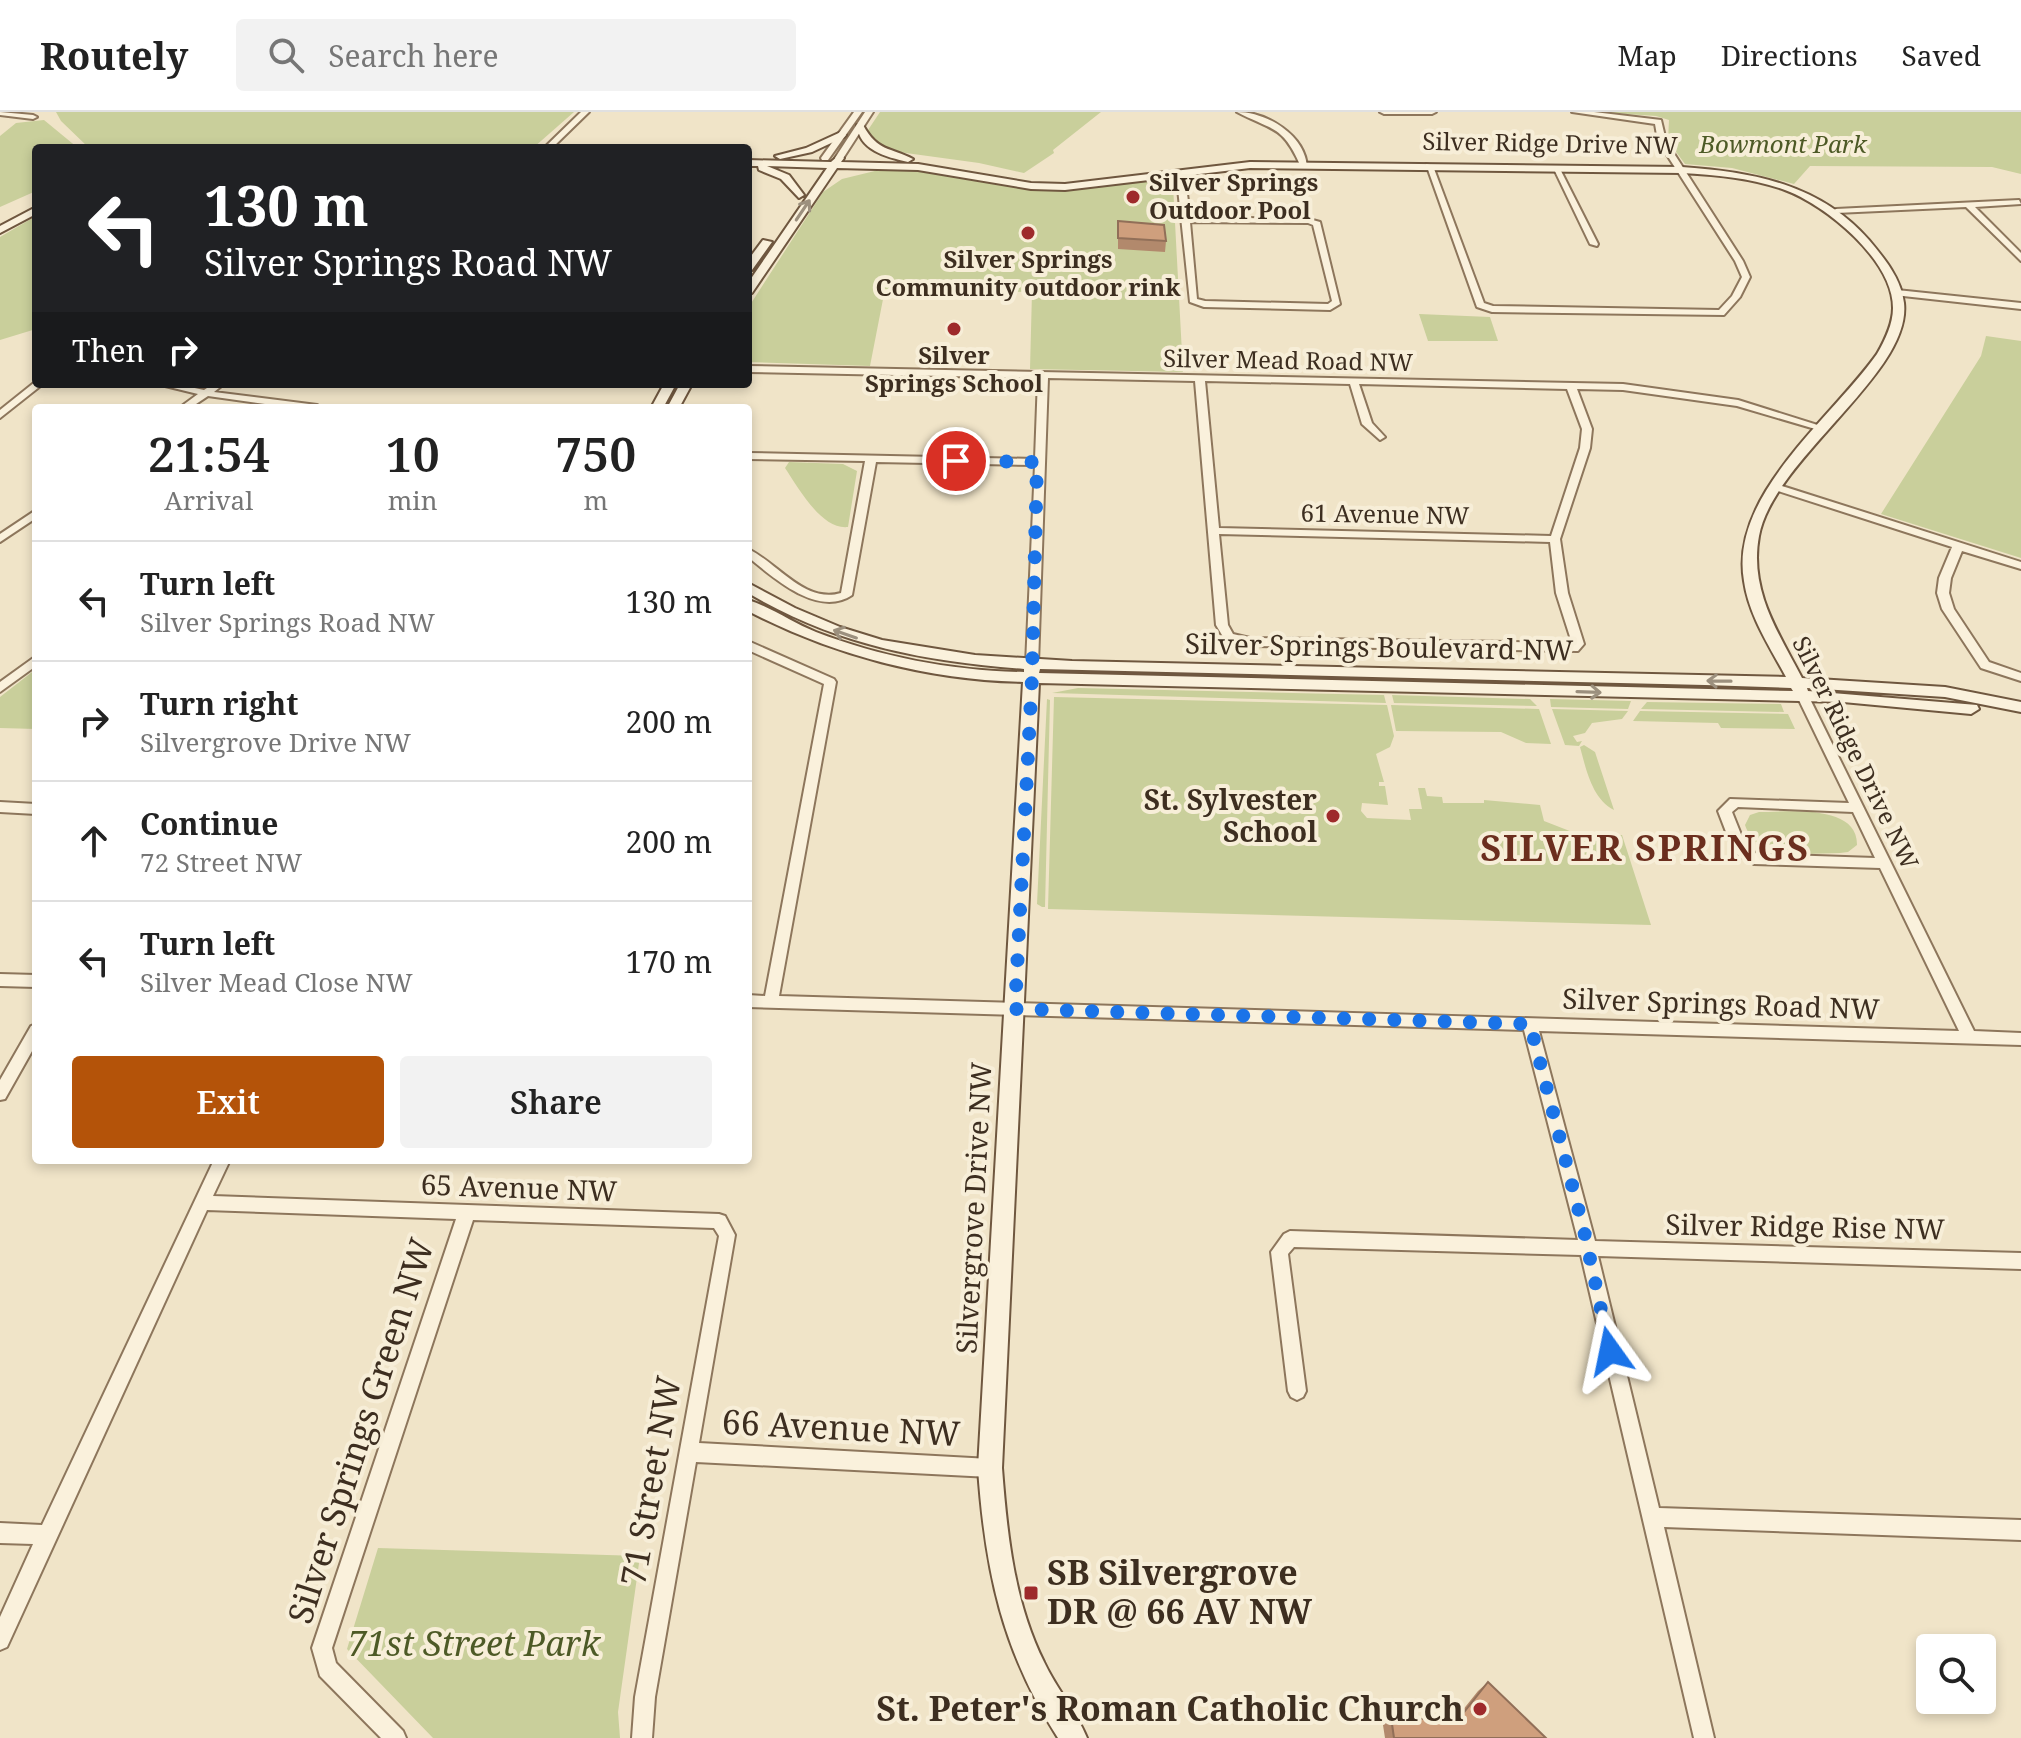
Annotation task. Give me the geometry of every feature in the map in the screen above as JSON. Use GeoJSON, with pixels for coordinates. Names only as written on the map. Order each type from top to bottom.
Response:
{"type":"FeatureCollection","features":[{"type":"Feature","properties":{"kind":"street"},"geometry":{"type":"LineString","coordinates":[[552,144],[585,112]]}},
{"type":"Feature","properties":{"kind":"street"},"geometry":{"type":"LineString","coordinates":[[752,285],[820,186],[841,135],[858,112]]}},
{"type":"Feature","properties":{"kind":"street"},"geometry":{"type":"LineString","coordinates":[[752,262],[799,195],[860,127],[869,112]]}},
{"type":"Feature","properties":{"kind":"street"},"geometry":{"type":"LineString","coordinates":[[1241,112],[1291,135],[1300,146],[1304,165]]}},
{"type":"Feature","properties":{"kind":"street"},"geometry":{"type":"LineString","coordinates":[[1384,112],[1432,112]]}},
{"type":"Feature","properties":{"kind":"street"},"geometry":{"type":"LineString","coordinates":[[1429,166],[1480,305],[1492,309],[1721,313],[1736,297],[1746,277],[1662,141],[1658,122],[1576,112]]}},
{"type":"Feature","properties":{"kind":"street"},"geometry":{"type":"LineString","coordinates":[[0,113],[33,117]]}},
{"type":"Feature","properties":{"kind":"street"},"geometry":{"type":"LineString","coordinates":[[860,127],[864,139],[873,148],[908,159]]}},
{"type":"Feature","properties":{"kind":"street"},"geometry":{"type":"LineString","coordinates":[[776,157],[809,150],[841,135]]}},
{"type":"Feature","properties":{"kind":"street"},"geometry":{"type":"LineString","coordinates":[[752,156],[946,169],[1031,186],[1078,185]]}},
{"type":"Feature","properties":{"kind":"street"},"geometry":{"type":"LineString","coordinates":[[752,163],[908,159],[970,165],[1078,185]]}},
{"type":"Feature","properties":{"kind":"street"},"geometry":{"type":"LineString","coordinates":[[752,165],[785,177],[799,195]]}},
{"type":"Feature","properties":{"kind":"street","name":"Silver Ridge Drive NW"},"geometry":{"type":"LineString","coordinates":[[1078,185],[1239,165],[1712,171],[1773,183],[1836,211],[1881,262],[1897,293],[1900,310],[1888,346],[1762,505],[1750,530],[1748,582],[1756,608],[1800,689],[1969,1037]]}},
{"type":"Feature","properties":{"kind":"street"},"geometry":{"type":"LineString","coordinates":[[820,186],[850,173],[884,166]]}},
{"type":"Feature","properties":{"kind":"street"},"geometry":{"type":"LineString","coordinates":[[1556,169],[1594,244]]}},
{"type":"Feature","properties":{"kind":"street"},"geometry":{"type":"LineString","coordinates":[[1176,174],[1181,178],[1193,300],[1330,307],[1337,302],[1317,224],[1309,221],[1186,219]]}},
{"type":"Feature","properties":{"kind":"street"},"geometry":{"type":"LineString","coordinates":[[0,218],[32,202]]}},
{"type":"Feature","properties":{"kind":"street"},"geometry":{"type":"LineString","coordinates":[[1836,211],[2019,202]]}},
{"type":"Feature","properties":{"kind":"street"},"geometry":{"type":"LineString","coordinates":[[1968,205],[2021,258]]}},
{"type":"Feature","properties":{"kind":"street"},"geometry":{"type":"LineString","coordinates":[[0,230],[32,212]]}},
{"type":"Feature","properties":{"kind":"street"},"geometry":{"type":"LineString","coordinates":[[1897,293],[2021,306]]}},
{"type":"Feature","properties":{"kind":"street","name":"Silver Mead Road NW"},"geometry":{"type":"LineString","coordinates":[[752,369],[1571,386],[1684,394],[1738,403],[1822,428]]}},
{"type":"Feature","properties":{"kind":"street"},"geometry":{"type":"LineString","coordinates":[[1032,671],[1037,462],[1043,376]]}},
{"type":"Feature","properties":{"kind":"street"},"geometry":{"type":"LineString","coordinates":[[1200,379],[1222,625],[1229,637],[1239,640],[1574,648],[1578,644],[1562,593],[1555,539],[1585,448],[1587,429],[1571,386]]}},
{"type":"Feature","properties":{"kind":"street"},"geometry":{"type":"LineString","coordinates":[[1354,382],[1367,424],[1380,437]]}},
{"type":"Feature","properties":{"kind":"street"},"geometry":{"type":"LineString","coordinates":[[0,415],[33,388]]}},
{"type":"Feature","properties":{"kind":"street"},"geometry":{"type":"LineString","coordinates":[[179,388],[285,404]]}},
{"type":"Feature","properties":{"kind":"street"},"geometry":{"type":"LineString","coordinates":[[190,404],[213,388]]}},
{"type":"Feature","properties":{"kind":"street"},"geometry":{"type":"LineString","coordinates":[[752,456],[1037,462]]}},
{"type":"Feature","properties":{"kind":"street"},"geometry":{"type":"LineString","coordinates":[[752,555],[784,579],[815,595],[835,599],[846,595],[871,459]]}},
{"type":"Feature","properties":{"kind":"street"},"geometry":{"type":"LineString","coordinates":[[1776,487],[2021,566]]}},
{"type":"Feature","properties":{"kind":"street"},"geometry":{"type":"LineString","coordinates":[[0,539],[32,516]]}},
{"type":"Feature","properties":{"kind":"street","name":"61 Avenue NW"},"geometry":{"type":"LineString","coordinates":[[1214,531],[1555,539]]}},
{"type":"Feature","properties":{"kind":"street"},"geometry":{"type":"LineString","coordinates":[[1958,547],[1945,578],[1943,593],[1948,609],[1985,665],[2021,677]]}},
{"type":"Feature","properties":{"kind":"street","name":"Silver Springs Boulevard NW"},"geometry":{"type":"LineString","coordinates":[[752,589],[800,616],[865,640],[1032,671]]}},
{"type":"Feature","properties":{"kind":"street","name":"Silver Springs Boulevard NW"},"geometry":{"type":"LineString","coordinates":[[752,607],[800,632],[872,656],[930,668],[1945,692],[2021,707]]}},
{"type":"Feature","properties":{"kind":"street"},"geometry":{"type":"LineString","coordinates":[[752,647],[830,682],[771,1002]]}},
{"type":"Feature","properties":{"kind":"street"},"geometry":{"type":"LineString","coordinates":[[0,688],[32,663]]}},
{"type":"Feature","properties":{"kind":"street","name":"Silvergrove Drive NW"},"geometry":{"type":"LineString","coordinates":[[1032,671],[990,1468],[998,1558],[1019,1640],[1054,1709],[1074,1738]]}},
{"type":"Feature","properties":{"kind":"street","name":"Silver Springs Boulevard NW"},"geometry":{"type":"LineString","coordinates":[[1800,689],[1925,702],[2021,719]]}},
{"type":"Feature","properties":{"kind":"street"},"geometry":{"type":"LineString","coordinates":[[1857,808],[1735,802],[1725,811],[1740,850],[1754,859],[1882,863]]}},
{"type":"Feature","properties":{"kind":"street"},"geometry":{"type":"LineString","coordinates":[[0,807],[32,809]]}},
{"type":"Feature","properties":{"kind":"street"},"geometry":{"type":"LineString","coordinates":[[0,980],[32,981]]}},
{"type":"Feature","properties":{"kind":"street","name":"Silver Springs Road NW"},"geometry":{"type":"LineString","coordinates":[[752,1001],[2021,1039]]}},
{"type":"Feature","properties":{"kind":"street"},"geometry":{"type":"LineString","coordinates":[[1530,1024],[1588,1250],[1704,1738]]}},
{"type":"Feature","properties":{"kind":"street"},"geometry":{"type":"LineString","coordinates":[[0,1094],[32,1037]]}},
{"type":"Feature","properties":{"kind":"street"},"geometry":{"type":"LineString","coordinates":[[0,1640],[220,1164]]}},
{"type":"Feature","properties":{"kind":"street","name":"65 Avenue NW"},"geometry":{"type":"LineString","coordinates":[[204,1203],[719,1221],[727,1235]]}},
{"type":"Feature","properties":{"kind":"street","name":"Silver Springs Green NW"},"geometry":{"type":"LineString","coordinates":[[396,1738],[327,1669],[322,1648],[467,1212]]}},
{"type":"Feature","properties":{"kind":"street","name":"71 Street NW"},"geometry":{"type":"LineString","coordinates":[[642,1738],[645,1697],[727,1235]]}},
{"type":"Feature","properties":{"kind":"street","name":"Silver Ridge Rise NW"},"geometry":{"type":"LineString","coordinates":[[1297,1391],[1279,1252],[1290,1239],[2021,1261]]}},
{"type":"Feature","properties":{"kind":"street","name":"66 Avenue NW"},"geometry":{"type":"LineString","coordinates":[[689,1452],[990,1468]]}},
{"type":"Feature","properties":{"kind":"street"},"geometry":{"type":"LineString","coordinates":[[1650,1517],[2021,1530]]}},
{"type":"Feature","properties":{"kind":"street"},"geometry":{"type":"LineString","coordinates":[[0,1533],[47,1535]]}},
{"type":"Feature","properties":{"kind":"green space"},"geometry":{"type":"Polygon","coordinates":[[[56,112],[574,112],[538,144],[85,144],[56,112]]]}},
{"type":"Feature","properties":{"kind":"green space"},"geometry":{"type":"Polygon","coordinates":[[[880,112],[1101,112],[1053,150],[1054,153],[1024,173],[979,163],[884,150],[866,133],[880,112]]]}},
{"type":"Feature","properties":{"kind":"green space","name":"Bowmont Park"},"geometry":{"type":"Polygon","coordinates":[[[1596,112],[2021,112],[2021,174],[1992,167],[1810,166],[1794,184],[1732,168],[1685,164],[1668,141],[1669,120],[1656,116],[1596,112]]]}},
{"type":"Feature","properties":{"kind":"green space"},"geometry":{"type":"Polygon","coordinates":[[[44,120],[73,144],[32,144],[32,193],[0,207],[0,136],[16,123],[44,120]]]}},
{"type":"Feature","properties":{"kind":"green space"},"geometry":{"type":"Polygon","coordinates":[[[883,169],[933,171],[1050,190],[1160,179],[1173,185],[1183,372],[1030,369],[1032,292],[885,289],[870,366],[752,362],[752,302],[823,192],[842,179],[883,169]]]}},
{"type":"Feature","properties":{"kind":"green space"},"geometry":{"type":"Polygon","coordinates":[[[32,218],[32,330],[0,340],[0,237],[32,218]]]}},
{"type":"Feature","properties":{"kind":"green space"},"geometry":{"type":"Polygon","coordinates":[[[1419,314],[1490,317],[1498,341],[1428,341],[1419,314]]]}},
{"type":"Feature","properties":{"kind":"green space"},"geometry":{"type":"Polygon","coordinates":[[[1986,336],[2021,341],[2021,558],[1881,514],[1981,356],[1986,336]]]}},
{"type":"Feature","properties":{"kind":"green space"},"geometry":{"type":"Polygon","coordinates":[[[789,462],[843,464],[857,471],[848,527],[829,522],[811,506],[785,468],[789,462]]]}},
{"type":"Feature","properties":{"kind":"green space"},"geometry":{"type":"Polygon","coordinates":[[[32,672],[32,729],[0,728],[0,697],[32,672]]]}},
{"type":"Feature","properties":{"kind":"green space"},"geometry":{"type":"Polygon","coordinates":[[[1274,676],[1551,681],[1553,685],[1275,680],[1274,676]]]}},
{"type":"Feature","properties":{"kind":"green space"},"geometry":{"type":"Polygon","coordinates":[[[1078,688],[1384,695],[1386,703],[1052,693],[1078,688]]]}},
{"type":"Feature","properties":{"kind":"green space"},"geometry":{"type":"Polygon","coordinates":[[[1392,695],[1530,699],[1537,706],[1394,703],[1392,695]]]}},
{"type":"Feature","properties":{"kind":"green space","name":"St. Sylvester School"},"geometry":{"type":"Polygon","coordinates":[[[1054,697],[1387,705],[1394,736],[1390,747],[1376,754],[1384,782],[1379,782],[1379,786],[1385,786],[1388,805],[1362,803],[1361,811],[1367,818],[1411,820],[1409,809],[1422,809],[1418,788],[1425,788],[1427,796],[1442,797],[1443,803],[1484,803],[1484,800],[1540,805],[1544,821],[1580,835],[1622,835],[1651,925],[1048,909],[1054,697]]]}},
{"type":"Feature","properties":{"kind":"green space"},"geometry":{"type":"Polygon","coordinates":[[[1047,699],[1050,700],[1045,907],[1042,907],[1037,904],[1047,699]]]}},
{"type":"Feature","properties":{"kind":"green space"},"geometry":{"type":"Polygon","coordinates":[[[1550,699],[1631,701],[1628,709],[1551,707],[1550,699]]]}},
{"type":"Feature","properties":{"kind":"green space"},"geometry":{"type":"Polygon","coordinates":[[[1647,702],[1781,704],[1784,712],[1641,709],[1647,702]]]}},
{"type":"Feature","properties":{"kind":"green space"},"geometry":{"type":"Polygon","coordinates":[[[1391,705],[1539,709],[1551,744],[1526,743],[1501,732],[1396,731],[1391,705]]]}},
{"type":"Feature","properties":{"kind":"green space"},"geometry":{"type":"Polygon","coordinates":[[[1552,709],[1628,711],[1622,719],[1592,723],[1585,733],[1573,736],[1577,742],[1582,741],[1579,746],[1565,745],[1552,709]]]}},
{"type":"Feature","properties":{"kind":"green space"},"geometry":{"type":"Polygon","coordinates":[[[1640,711],[1788,714],[1795,729],[1721,728],[1718,723],[1633,721],[1640,711]]]}},
{"type":"Feature","properties":{"kind":"green space"},"geometry":{"type":"Polygon","coordinates":[[[1584,745],[1595,752],[1614,810],[1600,799],[1591,783],[1580,747],[1584,745]]]}},
{"type":"Feature","properties":{"kind":"green space"},"geometry":{"type":"Polygon","coordinates":[[[1802,811],[1834,816],[1846,822],[1854,832],[1857,845],[1848,852],[1840,853],[1799,854],[1772,850],[1751,837],[1745,825],[1750,815],[1802,811]]]}},
{"type":"Feature","properties":{"kind":"green space","name":"71st Street Park"},"geometry":{"type":"Polygon","coordinates":[[[378,1548],[640,1556],[618,1712],[620,1738],[433,1738],[347,1649],[378,1548]]]}},
{"type":"Feature","properties":{"kind":"building"},"geometry":{"type":"Polygon","coordinates":[[[1118,221],[1164,225],[1166,241],[1118,238],[1118,221]]]}},
{"type":"Feature","properties":{"kind":"building","name":"St. Peter's Roman Catholic Church"},"geometry":{"type":"Polygon","coordinates":[[[1488,1682],[1546,1738],[1394,1738],[1391,1717],[1457,1721],[1488,1682]]]}},
{"type":"Feature","properties":{"kind":"place","name":"Silver Springs Outdoor Pool"},"geometry":{"type":"Point","coordinates":[1133,197]}},
{"type":"Feature","properties":{"kind":"place","name":"Silver Springs Community outdoor rink"},"geometry":{"type":"Point","coordinates":[1028,233]}},
{"type":"Feature","properties":{"kind":"place","name":"Silver Springs School"},"geometry":{"type":"Point","coordinates":[954,329]}},
{"type":"Feature","properties":{"kind":"place","name":"St. Sylvester School"},"geometry":{"type":"Point","coordinates":[1333,816]}},
{"type":"Feature","properties":{"kind":"place","name":"SB Silvergrove DR @ 66 AV NW"},"geometry":{"type":"Point","coordinates":[1031,1593]}},
{"type":"Feature","properties":{"kind":"place","name":"St. Peter's Roman Catholic Church"},"geometry":{"type":"Point","coordinates":[1480,1709]}},
{"type":"Feature","properties":{"kind":"district","name":"SILVER SPRINGS"},"geometry":{"type":"Point","coordinates":[1645,848]}},
{"type":"Feature","properties":{"kind":"route"},"geometry":{"type":"LineString","coordinates":[[956,461],[1037,462],[1032,678],[1017,913],[1015,1009],[1530,1024],[1584,1231],[1610,1351]]}}]}
